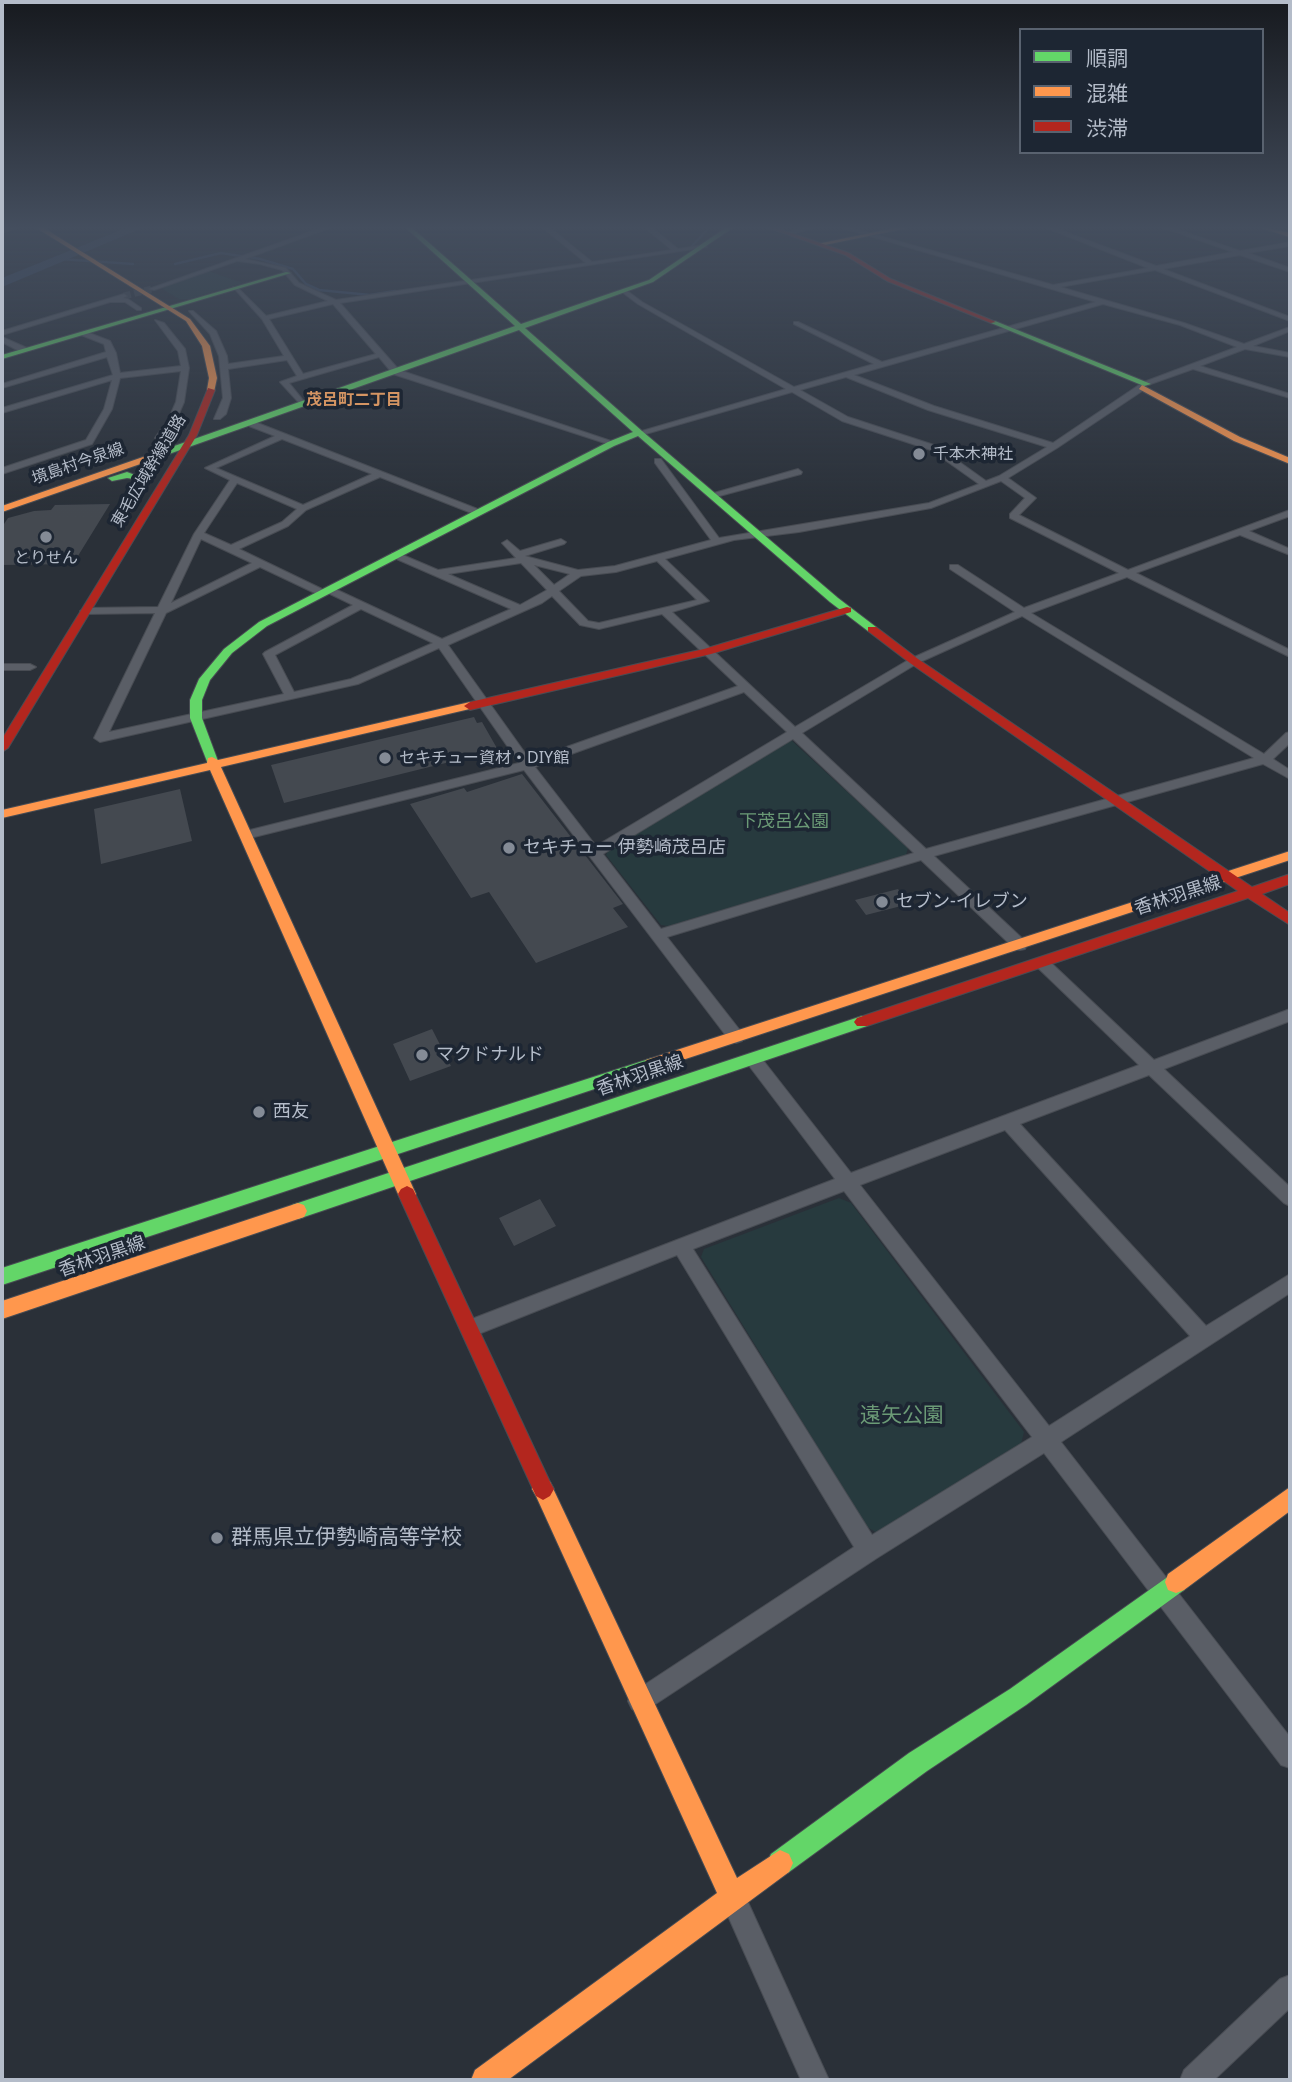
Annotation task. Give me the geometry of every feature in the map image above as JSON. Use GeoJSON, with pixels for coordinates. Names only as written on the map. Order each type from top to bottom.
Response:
{"type":"FeatureCollection","features":[{"type":"Feature","properties":{"kind":"main road"},"geometry":{"type":"LineString","coordinates":[[2,357],[118,324]]}},
{"type":"Feature","properties":{"kind":"main road","name":"東毛広域幹線道路"},"geometry":{"type":"LineString","coordinates":[[2,748],[85,611],[171,448],[176,421],[194,385],[195,367],[185,349],[184,337],[172,324]]}},
{"type":"Feature","properties":{"kind":"main road","name":"東毛広域幹線道路"},"geometry":{"type":"LineString","coordinates":[[97,561],[171,448],[200,420],[212,387],[210,356],[194,324]]}},
{"type":"Feature","properties":{"kind":"main road"},"geometry":{"type":"LineString","coordinates":[[518,324],[639,433],[847,610],[914,661],[1290,920]]}},
{"type":"Feature","properties":{"kind":"main road"},"geometry":{"type":"LineString","coordinates":[[171,448],[529,324]]}},
{"type":"Feature","properties":{"kind":"main road"},"geometry":{"type":"LineString","coordinates":[[995,324],[1144,386],[1237,439],[1290,461]]}},
{"type":"Feature","properties":{"kind":"main road"},"geometry":{"type":"LineString","coordinates":[[171,448],[252,424],[302,404]]}},
{"type":"Feature","properties":{"kind":"main road"},"geometry":{"type":"LineString","coordinates":[[639,433],[611,444],[262,624],[228,651],[205,679],[196,700],[196,718],[213,764],[399,1177],[733,1898]]}},
{"type":"Feature","properties":{"kind":"main road","name":"境島村今泉線"},"geometry":{"type":"LineString","coordinates":[[2,511],[67,492],[171,448]]}},
{"type":"Feature","properties":{"kind":"main road","name":"境島村今泉線"},"geometry":{"type":"LineString","coordinates":[[2,511],[171,448]]}},
{"type":"Feature","properties":{"kind":"main road"},"geometry":{"type":"LineString","coordinates":[[67,492],[120,476],[137,476],[139,480],[125,502],[124,517]]}},
{"type":"Feature","properties":{"kind":"main road"},"geometry":{"type":"LineString","coordinates":[[2,814],[707,652],[847,610]]}},
{"type":"Feature","properties":{"kind":"main road","name":"香林羽黒線"},"geometry":{"type":"LineString","coordinates":[[2,1277],[1290,855]]}},
{"type":"Feature","properties":{"kind":"main road","name":"香林羽黒線"},"geometry":{"type":"LineString","coordinates":[[2,1311],[1290,879]]}},
{"type":"Feature","properties":{"kind":"main road"},"geometry":{"type":"LineString","coordinates":[[485,2080],[918,1762],[1018,1697],[1290,1498]]}},
{"type":"Feature","properties":{"kind":"street"},"geometry":{"type":"LineString","coordinates":[[2,333],[30,324]]}},
{"type":"Feature","properties":{"kind":"street"},"geometry":{"type":"LineString","coordinates":[[205,324],[219,345],[226,367],[227,398],[223,412],[217,417]]}},
{"type":"Feature","properties":{"kind":"street"},"geometry":{"type":"LineString","coordinates":[[269,324],[301,377]]}},
{"type":"Feature","properties":{"kind":"street"},"geometry":{"type":"LineString","coordinates":[[354,324],[396,372],[611,444]]}},
{"type":"Feature","properties":{"kind":"street"},"geometry":{"type":"LineString","coordinates":[[680,324],[845,419],[934,448],[985,484]]}},
{"type":"Feature","properties":{"kind":"street"},"geometry":{"type":"LineString","coordinates":[[798,324],[880,364]]}},
{"type":"Feature","properties":{"kind":"street"},"geometry":{"type":"LineString","coordinates":[[639,433],[1024,324]]}},
{"type":"Feature","properties":{"kind":"street"},"geometry":{"type":"LineString","coordinates":[[1182,324],[1241,346],[1290,355]]}},
{"type":"Feature","properties":{"kind":"street"},"geometry":{"type":"LineString","coordinates":[[521,558],[578,573],[616,569],[660,559],[716,541],[899,513],[932,505],[1002,478],[1144,386],[1290,329]]}},
{"type":"Feature","properties":{"kind":"street"},"geometry":{"type":"LineString","coordinates":[[2,471],[87,443],[108,408],[117,376],[112,353],[107,343],[84,333]]}},
{"type":"Feature","properties":{"kind":"street"},"geometry":{"type":"LineString","coordinates":[[2,339],[24,350]]}},
{"type":"Feature","properties":{"kind":"street"},"geometry":{"type":"LineString","coordinates":[[176,421],[184,388],[185,349]]}},
{"type":"Feature","properties":{"kind":"street"},"geometry":{"type":"LineString","coordinates":[[2,386],[112,353]]}},
{"type":"Feature","properties":{"kind":"street"},"geometry":{"type":"LineString","coordinates":[[302,404],[284,382],[380,355]]}},
{"type":"Feature","properties":{"kind":"street"},"geometry":{"type":"LineString","coordinates":[[226,367],[290,357]]}},
{"type":"Feature","properties":{"kind":"street"},"geometry":{"type":"LineString","coordinates":[[1191,366],[1290,396]]}},
{"type":"Feature","properties":{"kind":"street"},"geometry":{"type":"LineString","coordinates":[[2,411],[117,376],[185,368]]}},
{"type":"Feature","properties":{"kind":"street"},"geometry":{"type":"LineString","coordinates":[[845,374],[931,408],[1055,446]]}},
{"type":"Feature","properties":{"kind":"street"},"geometry":{"type":"LineString","coordinates":[[212,387],[226,378]]}},
{"type":"Feature","properties":{"kind":"street"},"geometry":{"type":"LineString","coordinates":[[252,424],[477,512]]}},
{"type":"Feature","properties":{"kind":"street"},"geometry":{"type":"LineString","coordinates":[[282,436],[209,468],[303,508]]}},
{"type":"Feature","properties":{"kind":"street"},"geometry":{"type":"LineString","coordinates":[[658,461],[716,541]]}},
{"type":"Feature","properties":{"kind":"street"},"geometry":{"type":"LineString","coordinates":[[712,495],[798,472]]}},
{"type":"Feature","properties":{"kind":"street"},"geometry":{"type":"LineString","coordinates":[[231,549],[285,524],[303,508],[379,474]]}},
{"type":"Feature","properties":{"kind":"street"},"geometry":{"type":"LineString","coordinates":[[1002,478],[1031,498],[1013,516],[1290,654]]}},
{"type":"Feature","properties":{"kind":"street"},"geometry":{"type":"LineString","coordinates":[[235,480],[229,485],[200,534],[100,738],[354,682],[520,609],[553,591],[578,573]]}},
{"type":"Feature","properties":{"kind":"street"},"geometry":{"type":"LineString","coordinates":[[594,853],[793,731],[914,661],[1023,612],[1290,513]]}},
{"type":"Feature","properties":{"kind":"street"},"geometry":{"type":"LineString","coordinates":[[1242,532],[1290,552]]}},
{"type":"Feature","properties":{"kind":"street"},"geometry":{"type":"LineString","coordinates":[[200,534],[441,643],[527,765],[736,1037]]}},
{"type":"Feature","properties":{"kind":"street"},"geometry":{"type":"LineString","coordinates":[[507,542],[584,623],[599,626],[704,601],[660,559]]}},
{"type":"Feature","properties":{"kind":"street"},"geometry":{"type":"LineString","coordinates":[[436,573],[521,558],[561,542]]}},
{"type":"Feature","properties":{"kind":"street"},"geometry":{"type":"LineString","coordinates":[[395,555],[520,609]]}},
{"type":"Feature","properties":{"kind":"street"},"geometry":{"type":"LineString","coordinates":[[85,611],[164,610],[260,563]]}},
{"type":"Feature","properties":{"kind":"street"},"geometry":{"type":"LineString","coordinates":[[954,567],[1290,775]]}},
{"type":"Feature","properties":{"kind":"street"},"geometry":{"type":"LineString","coordinates":[[291,697],[269,654],[361,605]]}},
{"type":"Feature","properties":{"kind":"street"},"geometry":{"type":"LineString","coordinates":[[665,611],[1020,945]]}},
{"type":"Feature","properties":{"kind":"street"},"geometry":{"type":"LineString","coordinates":[[2,667],[30,667]]}},
{"type":"Feature","properties":{"kind":"street"},"geometry":{"type":"LineString","coordinates":[[246,835],[527,765],[747,687]]}},
{"type":"Feature","properties":{"kind":"street"},"geometry":{"type":"LineString","coordinates":[[658,935],[924,854],[1265,759],[1290,736]]}},
{"type":"Feature","properties":{"kind":"street"},"geometry":{"type":"LineString","coordinates":[[1041,962],[1290,1198]]}},
{"type":"Feature","properties":{"kind":"street"},"geometry":{"type":"LineString","coordinates":[[471,1328],[681,1245],[1290,1015]]}},
{"type":"Feature","properties":{"kind":"street"},"geometry":{"type":"LineString","coordinates":[[753,1059],[1290,1756]]}},
{"type":"Feature","properties":{"kind":"street"},"geometry":{"type":"LineString","coordinates":[[1008,1122],[1203,1339]]}},
{"type":"Feature","properties":{"kind":"street"},"geometry":{"type":"LineString","coordinates":[[681,1245],[869,1550]]}},
{"type":"Feature","properties":{"kind":"street"},"geometry":{"type":"LineString","coordinates":[[640,1701],[869,1550],[1290,1283]]}},
{"type":"Feature","properties":{"kind":"street"},"geometry":{"type":"LineString","coordinates":[[733,1898],[815,2080]]}},
{"type":"Feature","properties":{"kind":"street"},"geometry":{"type":"LineString","coordinates":[[1194,2080],[1290,1989]]}},
{"type":"Feature","properties":{"kind":"green space","name":"下茂呂公園"},"geometry":{"type":"Polygon","coordinates":[[[791,740],[908,848],[906,855],[668,926],[661,925],[606,855],[608,851],[791,740]]]}},
{"type":"Feature","properties":{"kind":"green space","name":"遠矢公園"},"geometry":{"type":"Polygon","coordinates":[[[839,1198],[851,1203],[1024,1432],[1021,1444],[879,1534],[867,1527],[701,1257],[704,1249],[839,1198]]]}},
{"type":"Feature","properties":{"kind":"building","name":"とりせん"},"geometry":{"type":"Polygon","coordinates":[[[110,504],[73,564],[2,565],[2,527],[8,518],[34,511],[51,510],[55,505],[110,504]]]}},
{"type":"Feature","properties":{"kind":"building","name":"セキチュー資材・DIY館"},"geometry":{"type":"Polygon","coordinates":[[[474,717],[477,723],[482,722],[498,750],[284,803],[271,765],[474,717]]]}},
{"type":"Feature","properties":{"kind":"building","name":"セキチュー 伊勢崎茂呂店"},"geometry":{"type":"Polygon","coordinates":[[[522,774],[623,904],[613,908],[628,927],[536,963],[489,892],[471,898],[410,804],[464,788],[467,792],[522,774]]]}},
{"type":"Feature","properties":{"kind":"building"},"geometry":{"type":"Polygon","coordinates":[[[180,789],[192,841],[101,864],[94,809],[180,789]]]}},
{"type":"Feature","properties":{"kind":"building","name":"セブン-イレブン"},"geometry":{"type":"Polygon","coordinates":[[[898,889],[909,904],[866,915],[855,900],[898,889]]]}},
{"type":"Feature","properties":{"kind":"building","name":"マクドナルド"},"geometry":{"type":"Polygon","coordinates":[[[432,1029],[451,1066],[410,1081],[393,1044],[432,1029]]]}},
{"type":"Feature","properties":{"kind":"building"},"geometry":{"type":"Polygon","coordinates":[[[540,1199],[556,1226],[514,1246],[499,1218],[540,1199]]]}},
{"type":"Feature","properties":{"kind":"traffic: fast"},"geometry":{"type":"LineString","coordinates":[[2,357],[114,324]]}},
{"type":"Feature","properties":{"kind":"traffic: fast"},"geometry":{"type":"LineString","coordinates":[[517,324],[639,433],[834,600],[872,629]]}},
{"type":"Feature","properties":{"kind":"traffic: fast"},"geometry":{"type":"LineString","coordinates":[[166,452],[529,324]]}},
{"type":"Feature","properties":{"kind":"traffic: fast"},"geometry":{"type":"LineString","coordinates":[[998,324],[1147,384]]}},
{"type":"Feature","properties":{"kind":"traffic: fast"},"geometry":{"type":"LineString","coordinates":[[212,761],[196,718],[196,700],[205,679],[228,651],[263,624],[611,444],[639,433]]}},
{"type":"Feature","properties":{"kind":"traffic: fast"},"geometry":{"type":"LineString","coordinates":[[112,478],[127,475],[139,478],[126,502],[124,517]]}},
{"type":"Feature","properties":{"kind":"traffic: fast"},"geometry":{"type":"LineString","coordinates":[[298,1211],[862,1022]]}},
{"type":"Feature","properties":{"kind":"traffic: fast"},"geometry":{"type":"LineString","coordinates":[[2,1277],[652,1064]]}},
{"type":"Feature","properties":{"kind":"traffic: fast"},"geometry":{"type":"LineString","coordinates":[[780,1863],[918,1762],[1018,1697],[1176,1582]]}},
{"type":"Feature","properties":{"kind":"traffic: slow"},"geometry":{"type":"LineString","coordinates":[[191,324],[206,346],[213,378],[211,390]]}},
{"type":"Feature","properties":{"kind":"traffic: slow"},"geometry":{"type":"LineString","coordinates":[[1142,387],[1237,439],[1290,461]]}},
{"type":"Feature","properties":{"kind":"traffic: slow"},"geometry":{"type":"LineString","coordinates":[[2,509],[166,452]]}},
{"type":"Feature","properties":{"kind":"traffic: slow"},"geometry":{"type":"LineString","coordinates":[[2,814],[470,706]]}},
{"type":"Feature","properties":{"kind":"traffic: slow"},"geometry":{"type":"LineString","coordinates":[[212,761],[407,1194]]}},
{"type":"Feature","properties":{"kind":"traffic: slow"},"geometry":{"type":"LineString","coordinates":[[652,1064],[1290,855]]}},
{"type":"Feature","properties":{"kind":"traffic: slow"},"geometry":{"type":"LineString","coordinates":[[2,1310],[298,1211]]}},
{"type":"Feature","properties":{"kind":"traffic: slow"},"geometry":{"type":"LineString","coordinates":[[543,1489],[733,1898]]}},
{"type":"Feature","properties":{"kind":"traffic: slow"},"geometry":{"type":"LineString","coordinates":[[1176,1582],[1290,1498]]}},
{"type":"Feature","properties":{"kind":"traffic: slow"},"geometry":{"type":"LineString","coordinates":[[485,2080],[780,1863]]}},
{"type":"Feature","properties":{"kind":"traffic: jam"},"geometry":{"type":"LineString","coordinates":[[2,748],[193,435],[211,390]]}},
{"type":"Feature","properties":{"kind":"traffic: jam"},"geometry":{"type":"LineString","coordinates":[[470,706],[707,652],[847,610]]}},
{"type":"Feature","properties":{"kind":"traffic: jam"},"geometry":{"type":"LineString","coordinates":[[872,629],[914,661],[1290,920]]}},
{"type":"Feature","properties":{"kind":"traffic: jam"},"geometry":{"type":"LineString","coordinates":[[862,1022],[1290,879]]}},
{"type":"Feature","properties":{"kind":"traffic: jam"},"geometry":{"type":"LineString","coordinates":[[407,1194],[543,1489]]}},
{"type":"Feature","properties":{"kind":"place","name":"千本木神社"},"geometry":{"type":"Point","coordinates":[919,454]}},
{"type":"Feature","properties":{"kind":"place","name":"とりせん"},"geometry":{"type":"Point","coordinates":[46,537]}},
{"type":"Feature","properties":{"kind":"place","name":"セキチュー資材・DIY館"},"geometry":{"type":"Point","coordinates":[385,758]}},
{"type":"Feature","properties":{"kind":"place","name":"セキチュー 伊勢崎茂呂店"},"geometry":{"type":"Point","coordinates":[509,848]}},
{"type":"Feature","properties":{"kind":"place","name":"セブン-イレブン"},"geometry":{"type":"Point","coordinates":[882,902]}},
{"type":"Feature","properties":{"kind":"place","name":"マクドナルド"},"geometry":{"type":"Point","coordinates":[422,1055]}},
{"type":"Feature","properties":{"kind":"place","name":"西友"},"geometry":{"type":"Point","coordinates":[259,1112]}},
{"type":"Feature","properties":{"kind":"place","name":"群馬県立伊勢崎高等学校"},"geometry":{"type":"Point","coordinates":[217,1538]}},
{"type":"Feature","properties":{"kind":"district","name":"茂呂町二丁目"},"geometry":{"type":"Point","coordinates":[354,400]}}]}
